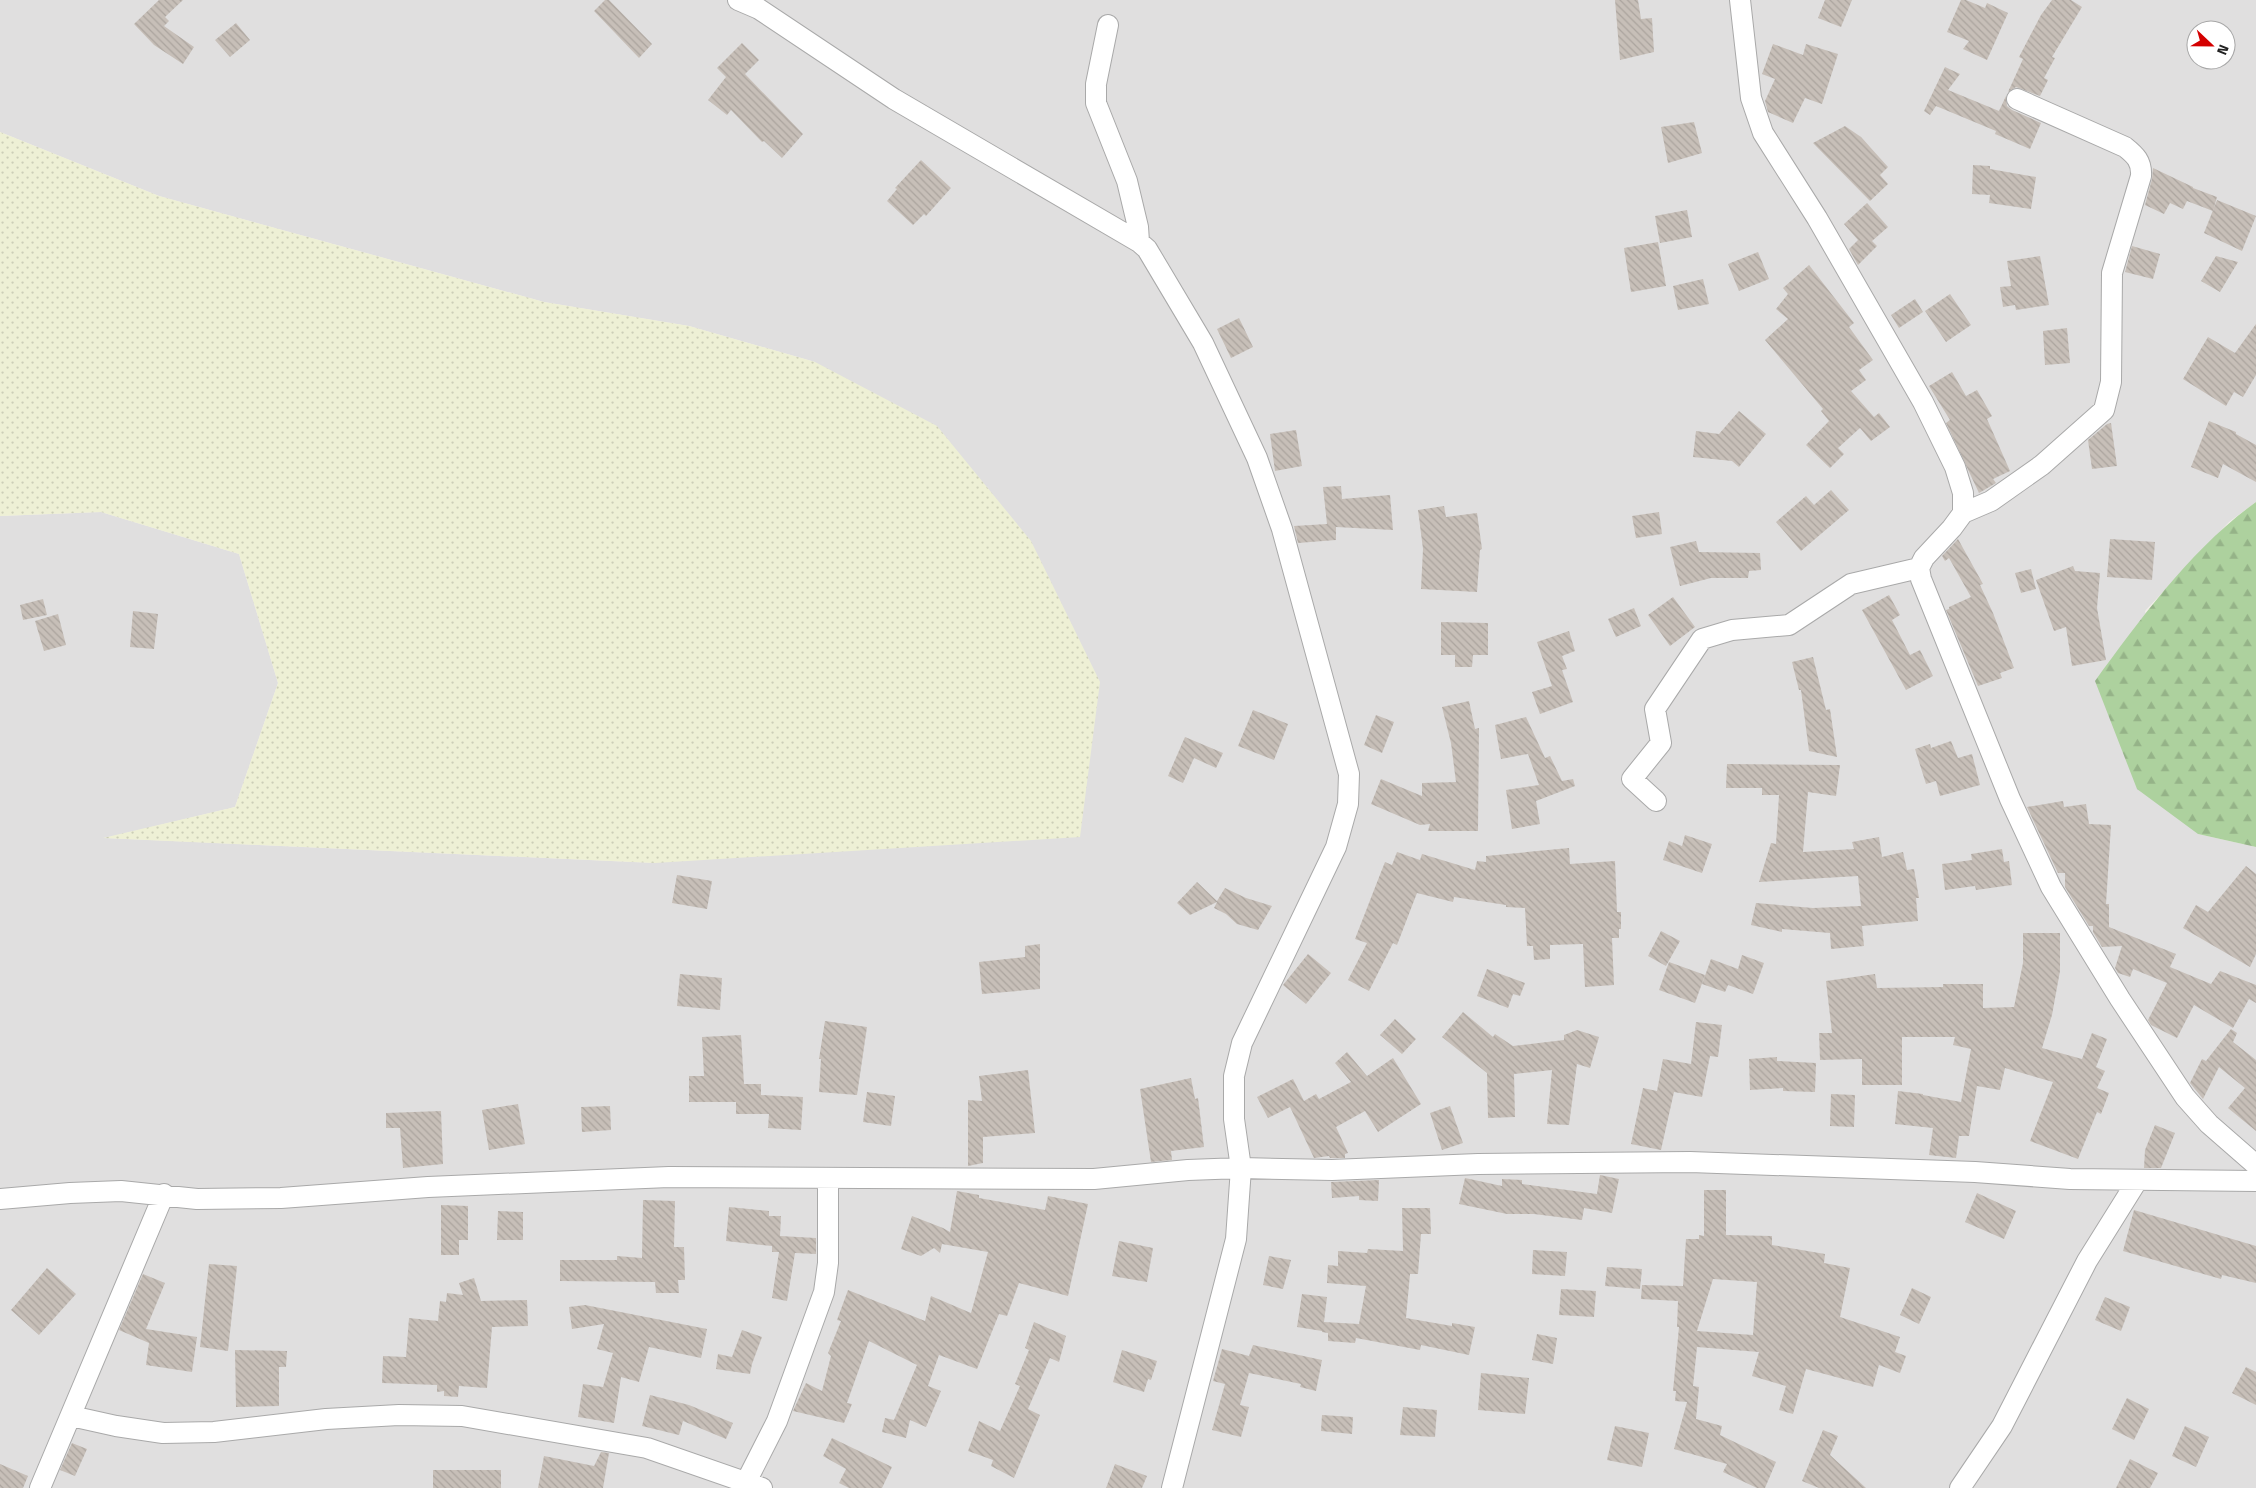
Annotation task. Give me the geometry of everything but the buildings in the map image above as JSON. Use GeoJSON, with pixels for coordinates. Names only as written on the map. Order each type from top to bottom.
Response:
{"type":"FeatureCollection","features":[{"type":"Feature","properties":{"kind":"street"},"geometry":{"type":"LineString","coordinates":[[738,0],[756,5],[894,99],[1139,242],[1146,249],[1203,343],[1257,458],[1282,529],[1350,774],[1348,804],[1336,847],[1242,1043],[1234,1076],[1234,1119],[1241,1168],[1236,1239],[1172,1488]]}},
{"type":"Feature","properties":{"kind":"street"},"geometry":{"type":"LineString","coordinates":[[1740,0],[1750,98],[1763,133],[1817,218],[1923,402],[1956,467],[1963,493],[1962,513],[1952,528],[1924,558],[1919,568],[1921,579],[2010,799],[2051,887],[2120,999],[2185,1097],[2209,1124],[2256,1165]]}},
{"type":"Feature","properties":{"kind":"street"},"geometry":{"type":"LineString","coordinates":[[1108,24],[1096,84],[1096,103],[1127,181],[1138,226],[1139,242]]}},
{"type":"Feature","properties":{"kind":"street"},"geometry":{"type":"LineString","coordinates":[[1962,513],[1991,501],[2042,465],[2104,410],[2111,382],[2112,273],[2141,176],[2142,166],[2137,156],[2125,147],[2017,99]]}},
{"type":"Feature","properties":{"kind":"street"},"geometry":{"type":"LineString","coordinates":[[1656,801],[1632,779],[1661,743],[1655,709],[1702,639],[1732,630],[1789,625],[1851,584],[1919,568]]}},
{"type":"Feature","properties":{"kind":"street"},"geometry":{"type":"LineString","coordinates":[[0,1199],[70,1192],[121,1191],[164,1194],[197,1199],[281,1198],[428,1187],[669,1177],[1094,1179],[1188,1170],[1241,1168],[1332,1170],[1478,1164],[1690,1162],[1906,1169],[2070,1179],[2256,1181]]}},
{"type":"Feature","properties":{"kind":"street"},"geometry":{"type":"LineString","coordinates":[[71,1416],[116,1426],[163,1433],[214,1432],[326,1419],[390,1415],[462,1416],[647,1448],[751,1486],[824,1292],[828,1263],[828,1178]]}},
{"type":"Feature","properties":{"kind":"street"},"geometry":{"type":"LineString","coordinates":[[1960,1488],[2002,1426],[2086,1260],[2137,1181]]}},
{"type":"Feature","properties":{"kind":"street"},"geometry":{"type":"LineString","coordinates":[[40,1488],[164,1194]]}},
{"type":"Feature","properties":{"kind":"shaded area"},"geometry":{"type":"Polygon","coordinates":[[[0,0],[2256,0],[2256,502],[2229,522],[2145,611],[2198,834],[2256,847],[2256,1488],[0,1488],[0,516],[101,512],[239,554],[278,683],[235,807],[106,838],[655,863],[815,362],[689,326],[544,302],[159,196],[0,132],[0,0]]]}},
{"type":"Feature","properties":{"kind":"green space"},"geometry":{"type":"Polygon","coordinates":[[[0,132],[159,196],[544,302],[689,326],[815,362],[937,426],[1031,541],[1100,682],[1080,837],[655,863],[103,838],[235,807],[278,683],[239,554],[101,512],[0,516],[0,132]]]}},
{"type":"Feature","properties":{"kind":"green space"},"geometry":{"type":"Polygon","coordinates":[[[2256,502],[2256,847],[2198,834],[2137,789],[2095,681],[2149,609],[2189,562],[2233,520],[2256,502]]]}}]}
